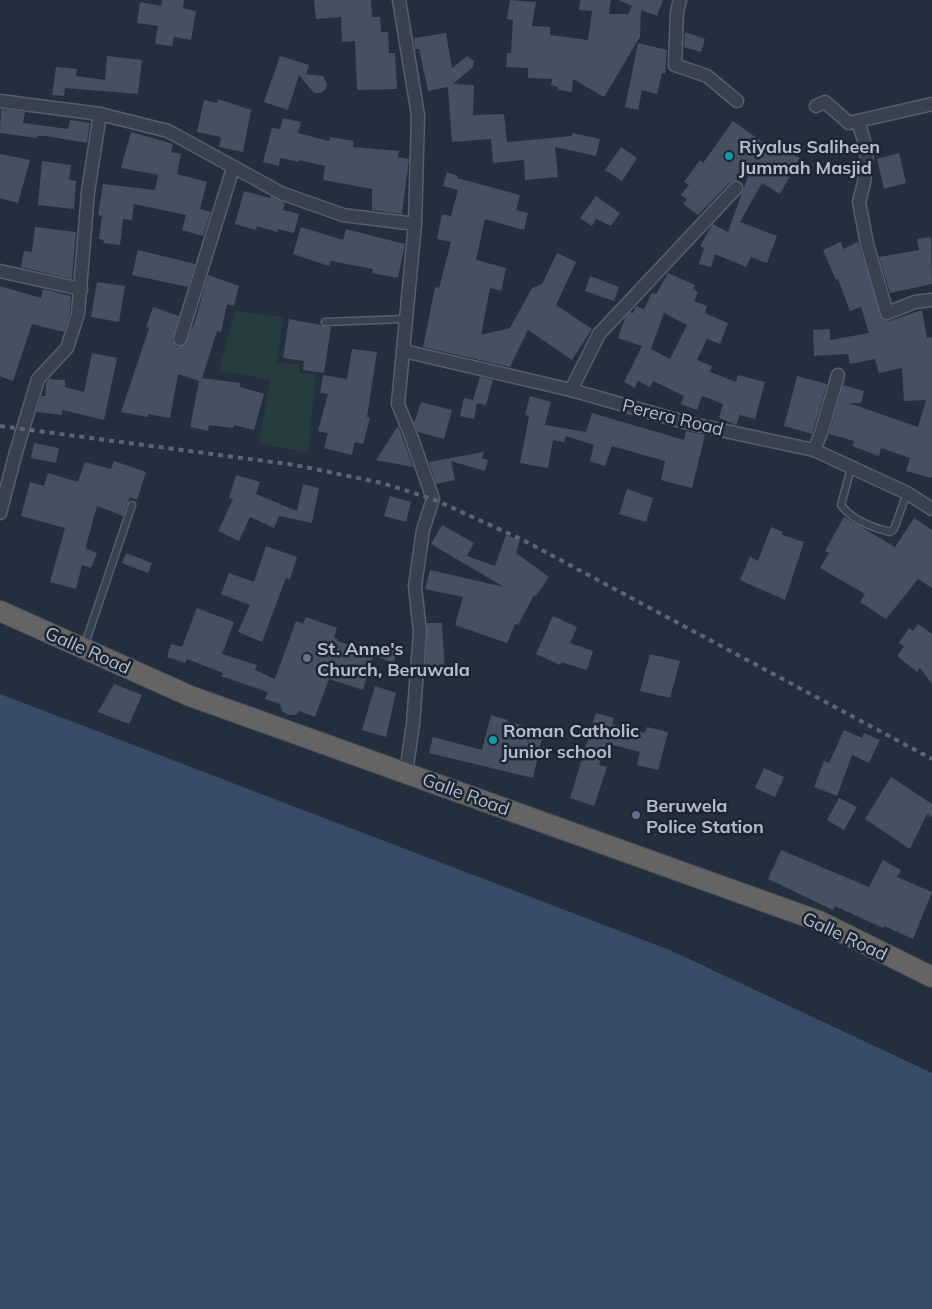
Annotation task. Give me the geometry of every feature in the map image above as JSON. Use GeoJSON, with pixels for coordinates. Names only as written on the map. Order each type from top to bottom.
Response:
{"type":"FeatureCollection","features":[{"type":"Feature","properties":{"kind":"highway","name":"Galle Road"},"geometry":{"type":"LineString","coordinates":[[0,610],[190,696],[818,921],[932,977]]}},
{"type":"Feature","properties":{"kind":"street"},"geometry":{"type":"LineString","coordinates":[[399,0],[418,115],[415,224],[398,404],[433,499],[423,530],[415,586],[420,632],[413,724],[406,773]]}},
{"type":"Feature","properties":{"kind":"street"},"geometry":{"type":"LineString","coordinates":[[680,0],[677,12],[675,65],[707,76],[737,101]]}},
{"type":"Feature","properties":{"kind":"street"},"geometry":{"type":"LineString","coordinates":[[0,101],[100,114],[168,131],[281,193],[343,215],[415,224]]}},
{"type":"Feature","properties":{"kind":"street"},"geometry":{"type":"LineString","coordinates":[[816,106],[825,102],[849,123],[932,104]]}},
{"type":"Feature","properties":{"kind":"street"},"geometry":{"type":"LineString","coordinates":[[0,513],[38,379],[67,348],[78,314],[88,192],[100,114]]}},
{"type":"Feature","properties":{"kind":"street"},"geometry":{"type":"LineString","coordinates":[[858,121],[867,151],[869,182],[859,202],[867,244],[887,313],[915,302],[932,300]]}},
{"type":"Feature","properties":{"kind":"street"},"geometry":{"type":"LineString","coordinates":[[180,339],[233,168]]}},
{"type":"Feature","properties":{"kind":"street"},"geometry":{"type":"LineString","coordinates":[[571,390],[599,334],[736,188]]}},
{"type":"Feature","properties":{"kind":"street"},"geometry":{"type":"LineString","coordinates":[[0,271],[81,289]]}},
{"type":"Feature","properties":{"kind":"street","name":"Perera Road"},"geometry":{"type":"LineString","coordinates":[[404,350],[571,390],[688,423],[814,450],[906,493],[932,509]]}},
{"type":"Feature","properties":{"kind":"street"},"geometry":{"type":"LineString","coordinates":[[814,450],[838,375]]}},
{"type":"Feature","properties":{"kind":"lane"},"geometry":{"type":"LineString","coordinates":[[325,322],[406,319]]}},
{"type":"Feature","properties":{"kind":"lane"},"geometry":{"type":"LineString","coordinates":[[851,468],[841,505],[845,511],[868,526],[890,532],[894,529],[906,493]]}},
{"type":"Feature","properties":{"kind":"lane"},"geometry":{"type":"LineString","coordinates":[[84,648],[132,505]]}},
{"type":"Feature","properties":{"kind":"green space"},"geometry":{"type":"Polygon","coordinates":[[[235,311],[283,317],[277,362],[299,365],[299,372],[316,375],[308,453],[259,443],[270,380],[219,370],[235,311]]]}},
{"type":"Feature","properties":{"kind":"water"},"geometry":{"type":"Polygon","coordinates":[[[0,694],[672,951],[932,1073],[932,1309],[0,1309],[0,694]]]}},
{"type":"Feature","properties":{"kind":"building"},"geometry":{"type":"Polygon","coordinates":[[[162,0],[184,0],[183,8],[196,11],[191,40],[174,37],[172,46],[155,44],[158,26],[137,23],[140,2],[161,6],[162,0]]]}},
{"type":"Feature","properties":{"kind":"building"},"geometry":{"type":"Polygon","coordinates":[[[314,0],[371,0],[372,17],[380,17],[381,32],[388,32],[389,53],[395,53],[397,89],[357,90],[355,41],[342,42],[341,17],[316,19],[314,0]]]}},
{"type":"Feature","properties":{"kind":"building"},"geometry":{"type":"Polygon","coordinates":[[[510,0],[536,2],[532,26],[550,27],[550,35],[588,40],[592,11],[579,10],[580,0],[611,0],[609,14],[628,14],[632,6],[618,0],[663,0],[657,16],[641,10],[640,37],[604,97],[573,79],[572,92],[558,90],[558,87],[551,85],[552,79],[528,78],[528,68],[506,67],[507,53],[511,53],[513,20],[507,19],[510,0]]]}},
{"type":"Feature","properties":{"kind":"building"},"geometry":{"type":"Polygon","coordinates":[[[685,32],[705,39],[701,52],[684,47],[685,32]]]}},
{"type":"Feature","properties":{"kind":"building"},"geometry":{"type":"Polygon","coordinates":[[[446,33],[452,68],[467,56],[474,61],[473,67],[453,84],[474,85],[473,115],[504,114],[507,142],[572,136],[572,133],[600,139],[596,156],[555,147],[558,177],[525,180],[524,160],[493,163],[491,139],[452,142],[448,87],[428,91],[419,49],[415,49],[414,38],[446,33]]]}},
{"type":"Feature","properties":{"kind":"building"},"geometry":{"type":"Polygon","coordinates":[[[638,43],[667,50],[665,74],[662,73],[657,94],[642,90],[638,110],[625,107],[638,43]]]}},
{"type":"Feature","properties":{"kind":"building"},"geometry":{"type":"Polygon","coordinates":[[[107,56],[142,60],[138,94],[65,88],[64,96],[52,95],[56,67],[77,69],[76,76],[105,80],[107,56]]]}},
{"type":"Feature","properties":{"kind":"building"},"geometry":{"type":"Polygon","coordinates":[[[280,56],[309,65],[306,74],[323,76],[327,84],[326,89],[321,93],[314,93],[299,75],[288,110],[264,102],[280,56]]]}},
{"type":"Feature","properties":{"kind":"building"},"geometry":{"type":"Polygon","coordinates":[[[218,99],[251,110],[243,152],[219,147],[221,137],[197,132],[204,100],[217,103],[218,99]]]}},
{"type":"Feature","properties":{"kind":"building"},"geometry":{"type":"Polygon","coordinates":[[[1,109],[25,112],[23,123],[68,129],[70,120],[90,123],[87,143],[46,136],[37,136],[37,138],[0,133],[1,109]]]}},
{"type":"Feature","properties":{"kind":"building"},"geometry":{"type":"Polygon","coordinates":[[[283,118],[301,122],[298,133],[329,141],[330,137],[354,141],[353,147],[399,151],[398,157],[409,159],[402,214],[372,210],[372,189],[323,180],[325,166],[280,158],[279,166],[263,162],[272,128],[280,129],[283,118]]]}},
{"type":"Feature","properties":{"kind":"building"},"geometry":{"type":"Polygon","coordinates":[[[733,121],[768,146],[771,142],[800,158],[780,194],[762,183],[740,222],[777,236],[767,263],[751,257],[746,267],[715,254],[711,267],[699,264],[704,248],[700,246],[713,224],[728,232],[751,168],[737,180],[730,182],[698,215],[683,204],[687,199],[681,195],[689,185],[684,182],[700,160],[703,163],[733,121]]]}},
{"type":"Feature","properties":{"kind":"building"},"geometry":{"type":"Polygon","coordinates":[[[131,132],[173,144],[171,152],[181,154],[177,174],[207,182],[200,209],[211,212],[203,236],[182,230],[186,215],[134,204],[132,220],[123,219],[120,245],[103,243],[104,240],[99,239],[102,216],[98,215],[103,184],[155,190],[158,175],[121,168],[131,132]]]}},
{"type":"Feature","properties":{"kind":"building"},"geometry":{"type":"Polygon","coordinates":[[[621,147],[637,158],[622,181],[605,170],[621,147]]]}},
{"type":"Feature","properties":{"kind":"building"},"geometry":{"type":"Polygon","coordinates":[[[899,153],[906,183],[884,189],[877,159],[899,153]]]}},
{"type":"Feature","properties":{"kind":"building"},"geometry":{"type":"Polygon","coordinates":[[[0,154],[30,160],[18,203],[0,198],[0,154]]]}},
{"type":"Feature","properties":{"kind":"building"},"geometry":{"type":"Polygon","coordinates":[[[42,161],[71,165],[69,180],[76,181],[74,209],[38,205],[42,161]]]}},
{"type":"Feature","properties":{"kind":"building"},"geometry":{"type":"Polygon","coordinates":[[[447,172],[458,176],[457,178],[520,195],[516,210],[528,213],[524,230],[485,219],[476,260],[506,268],[501,291],[490,288],[481,335],[510,328],[532,288],[542,284],[557,253],[576,262],[556,305],[592,329],[572,360],[528,330],[510,367],[423,347],[435,287],[439,288],[451,242],[437,239],[442,214],[451,216],[458,190],[443,186],[447,172]]]}},
{"type":"Feature","properties":{"kind":"building"},"geometry":{"type":"Polygon","coordinates":[[[244,191],[270,198],[270,196],[285,203],[283,210],[299,214],[294,233],[278,229],[277,232],[257,226],[256,230],[235,224],[244,191]]]}},
{"type":"Feature","properties":{"kind":"building"},"geometry":{"type":"Polygon","coordinates":[[[596,196],[620,213],[611,226],[596,219],[592,226],[580,218],[596,196]]]}},
{"type":"Feature","properties":{"kind":"building"},"geometry":{"type":"Polygon","coordinates":[[[35,227],[76,232],[72,279],[21,267],[24,251],[32,252],[35,227]]]}},
{"type":"Feature","properties":{"kind":"building"},"geometry":{"type":"Polygon","coordinates":[[[301,227],[343,240],[346,229],[405,244],[398,278],[372,273],[373,269],[331,261],[329,266],[293,254],[301,227]]]}},
{"type":"Feature","properties":{"kind":"building"},"geometry":{"type":"Polygon","coordinates":[[[931,237],[932,284],[890,293],[879,257],[919,250],[917,239],[931,237]]]}},
{"type":"Feature","properties":{"kind":"building"},"geometry":{"type":"Polygon","coordinates":[[[841,242],[843,249],[858,242],[882,319],[889,321],[922,310],[927,338],[932,337],[932,478],[906,471],[910,458],[881,448],[879,456],[852,446],[854,441],[829,434],[843,385],[864,391],[861,403],[849,403],[918,427],[926,400],[904,401],[902,368],[879,373],[875,359],[850,364],[848,354],[814,356],[813,330],[830,329],[830,340],[869,333],[861,307],[850,311],[838,279],[836,280],[823,250],[841,242]]]}},
{"type":"Feature","properties":{"kind":"building"},"geometry":{"type":"Polygon","coordinates":[[[138,250],[195,264],[188,287],[132,275],[138,250]]]}},
{"type":"Feature","properties":{"kind":"building"},"geometry":{"type":"Polygon","coordinates":[[[668,273],[695,285],[693,289],[698,292],[694,301],[707,306],[705,313],[728,323],[720,344],[707,339],[697,360],[712,366],[710,372],[736,382],[738,375],[765,382],[755,419],[740,415],[736,425],[719,418],[723,404],[702,396],[697,410],[681,404],[684,396],[653,381],[650,387],[638,381],[635,388],[624,382],[642,346],[618,338],[625,318],[630,312],[633,313],[636,306],[644,309],[652,293],[656,294],[668,273]],[[664,313],[651,349],[670,359],[687,325],[664,313]]]}},
{"type":"Feature","properties":{"kind":"building"},"geometry":{"type":"Polygon","coordinates":[[[208,275],[239,286],[234,306],[227,304],[221,332],[217,331],[202,378],[240,383],[240,387],[264,394],[254,430],[234,425],[233,428],[209,425],[208,431],[190,427],[199,381],[178,374],[170,418],[148,414],[148,417],[121,412],[149,328],[146,327],[153,307],[179,316],[172,340],[177,347],[185,345],[195,321],[208,275]]]}},
{"type":"Feature","properties":{"kind":"building"},"geometry":{"type":"Polygon","coordinates":[[[590,276],[619,287],[614,301],[585,291],[590,276]]]}},
{"type":"Feature","properties":{"kind":"building"},"geometry":{"type":"Polygon","coordinates":[[[97,282],[125,286],[119,322],[91,317],[97,282]]]}},
{"type":"Feature","properties":{"kind":"building"},"geometry":{"type":"Polygon","coordinates":[[[0,286],[41,298],[43,289],[71,296],[70,312],[64,332],[32,324],[13,381],[0,376],[0,286]]]}},
{"type":"Feature","properties":{"kind":"building"},"geometry":{"type":"Polygon","coordinates":[[[289,319],[331,327],[324,373],[303,370],[304,361],[283,358],[289,319]]]}},
{"type":"Feature","properties":{"kind":"building"},"geometry":{"type":"Polygon","coordinates":[[[352,349],[377,352],[367,417],[370,418],[363,444],[355,442],[352,455],[324,448],[328,433],[318,431],[328,394],[320,393],[323,375],[347,379],[352,349]]]}},
{"type":"Feature","properties":{"kind":"building"},"geometry":{"type":"Polygon","coordinates":[[[92,353],[117,358],[104,420],[63,410],[62,415],[36,412],[41,396],[45,396],[46,382],[49,379],[65,380],[65,387],[84,392],[92,353]]]}},
{"type":"Feature","properties":{"kind":"building"},"geometry":{"type":"Polygon","coordinates":[[[797,376],[827,384],[812,434],[784,426],[797,376]]]}},
{"type":"Feature","properties":{"kind":"building"},"geometry":{"type":"Polygon","coordinates":[[[480,377],[493,380],[486,405],[477,403],[474,419],[460,416],[464,398],[473,400],[480,377]]]}},
{"type":"Feature","properties":{"kind":"building"},"geometry":{"type":"Polygon","coordinates":[[[530,396],[551,402],[545,425],[586,432],[592,413],[684,440],[686,431],[705,435],[692,488],[661,480],[665,461],[612,446],[605,466],[590,461],[594,445],[566,436],[564,442],[553,440],[548,468],[520,463],[529,416],[525,415],[530,396]]]}},
{"type":"Feature","properties":{"kind":"building"},"geometry":{"type":"Polygon","coordinates":[[[421,402],[452,410],[444,439],[418,432],[414,423],[421,402]]]}},
{"type":"Feature","properties":{"kind":"building"},"geometry":{"type":"Polygon","coordinates":[[[398,426],[403,439],[413,467],[376,460],[398,426]]]}},
{"type":"Feature","properties":{"kind":"building"},"geometry":{"type":"Polygon","coordinates":[[[34,443],[59,448],[56,463],[31,458],[34,443]]]}},
{"type":"Feature","properties":{"kind":"building"},"geometry":{"type":"Polygon","coordinates":[[[484,452],[482,458],[488,460],[485,471],[451,461],[455,480],[436,484],[429,462],[484,452]]]}},
{"type":"Feature","properties":{"kind":"building"},"geometry":{"type":"Polygon","coordinates":[[[114,461],[146,472],[137,500],[130,497],[123,516],[97,506],[86,546],[87,549],[97,553],[91,568],[82,565],[76,589],[50,582],[65,528],[21,516],[30,482],[44,486],[48,473],[78,482],[85,462],[111,469],[114,461]]]}},
{"type":"Feature","properties":{"kind":"building"},"geometry":{"type":"Polygon","coordinates":[[[236,475],[260,482],[256,494],[297,511],[303,484],[319,488],[312,523],[279,516],[274,528],[250,517],[239,541],[218,531],[233,499],[229,498],[236,475]]]}},
{"type":"Feature","properties":{"kind":"building"},"geometry":{"type":"Polygon","coordinates":[[[627,489],[653,498],[646,522],[619,514],[627,489]]]}},
{"type":"Feature","properties":{"kind":"building"},"geometry":{"type":"Polygon","coordinates":[[[390,496],[411,502],[406,522],[384,516],[390,496]]]}},
{"type":"Feature","properties":{"kind":"building"},"geometry":{"type":"Polygon","coordinates":[[[844,517],[895,547],[914,518],[932,530],[932,588],[918,579],[886,619],[860,602],[865,594],[820,568],[829,553],[825,551],[844,517]]]}},
{"type":"Feature","properties":{"kind":"building"},"geometry":{"type":"Polygon","coordinates":[[[442,525],[474,543],[467,556],[495,566],[506,535],[520,540],[516,553],[549,577],[536,596],[534,595],[518,625],[515,624],[507,643],[455,625],[463,597],[425,589],[430,570],[504,587],[431,544],[442,525]]]}},
{"type":"Feature","properties":{"kind":"building"},"geometry":{"type":"Polygon","coordinates":[[[771,527],[783,532],[782,535],[804,542],[785,600],[740,580],[750,557],[758,561],[771,527]]]}},
{"type":"Feature","properties":{"kind":"building"},"geometry":{"type":"Polygon","coordinates":[[[266,546],[297,557],[290,579],[286,578],[262,642],[238,632],[250,605],[221,594],[229,573],[254,582],[266,546]]]}},
{"type":"Feature","properties":{"kind":"building"},"geometry":{"type":"Polygon","coordinates":[[[126,553],[152,563],[148,573],[122,563],[126,553]]]}},
{"type":"Feature","properties":{"kind":"building"},"geometry":{"type":"Polygon","coordinates":[[[197,608],[234,622],[222,654],[257,665],[255,670],[275,679],[296,621],[303,624],[306,617],[337,628],[334,638],[338,639],[337,641],[374,653],[363,690],[329,679],[315,717],[299,711],[296,715],[288,715],[282,711],[280,704],[265,699],[268,692],[221,676],[223,673],[187,659],[185,663],[167,657],[171,644],[182,647],[197,608]]]}},
{"type":"Feature","properties":{"kind":"building"},"geometry":{"type":"Polygon","coordinates":[[[553,616],[577,627],[570,643],[593,651],[587,670],[561,662],[560,665],[536,654],[553,616]]]}},
{"type":"Feature","properties":{"kind":"building"},"geometry":{"type":"Polygon","coordinates":[[[427,623],[442,623],[445,674],[425,673],[427,623]]]}},
{"type":"Feature","properties":{"kind":"building"},"geometry":{"type":"Polygon","coordinates":[[[918,624],[932,634],[932,684],[920,668],[917,672],[897,656],[904,646],[899,643],[909,628],[913,631],[918,624]]]}},
{"type":"Feature","properties":{"kind":"building"},"geometry":{"type":"Polygon","coordinates":[[[384,644],[398,648],[394,663],[380,658],[384,644]]]}},
{"type":"Feature","properties":{"kind":"building"},"geometry":{"type":"Polygon","coordinates":[[[650,654],[680,661],[670,698],[640,691],[650,654]]]}},
{"type":"Feature","properties":{"kind":"building"},"geometry":{"type":"Polygon","coordinates":[[[114,684],[142,695],[129,724],[98,712],[114,684]]]}},
{"type":"Feature","properties":{"kind":"building"},"geometry":{"type":"Polygon","coordinates":[[[375,686],[396,693],[386,737],[362,730],[375,686]]]}},
{"type":"Feature","properties":{"kind":"building"},"geometry":{"type":"Polygon","coordinates":[[[596,713],[614,718],[612,724],[645,733],[647,727],[668,732],[658,770],[637,765],[640,752],[606,743],[599,765],[607,767],[594,806],[570,798],[596,713]]]}},
{"type":"Feature","properties":{"kind":"building"},"geometry":{"type":"Polygon","coordinates":[[[491,715],[508,720],[507,722],[544,730],[533,778],[429,753],[433,737],[482,750],[491,715]]]}},
{"type":"Feature","properties":{"kind":"building"},"geometry":{"type":"Polygon","coordinates":[[[844,730],[862,738],[864,733],[880,740],[869,763],[852,755],[837,796],[814,787],[824,761],[829,763],[844,730]]]}},
{"type":"Feature","properties":{"kind":"building"},"geometry":{"type":"Polygon","coordinates":[[[764,768],[784,777],[775,797],[755,788],[764,768]]]}},
{"type":"Feature","properties":{"kind":"building"},"geometry":{"type":"Polygon","coordinates":[[[891,777],[932,804],[932,817],[927,814],[910,849],[865,819],[891,777]]]}},
{"type":"Feature","properties":{"kind":"building"},"geometry":{"type":"Polygon","coordinates":[[[839,798],[857,807],[844,830],[827,820],[839,798]]]}},
{"type":"Feature","properties":{"kind":"building"},"geometry":{"type":"Polygon","coordinates":[[[781,850],[869,887],[883,860],[901,870],[897,877],[932,892],[913,939],[884,926],[883,928],[835,906],[833,910],[768,879],[781,850]]]}},
{"type":"Feature","properties":{"kind":"railway"},"geometry":{"type":"LineString","coordinates":[[0,426],[295,465],[382,483],[433,499],[523,540],[932,759]]}},
{"type":"Feature","properties":{"kind":"place","name":"Riyalus Saliheen Jummah Masjid"},"geometry":{"type":"Point","coordinates":[729,156]}},
{"type":"Feature","properties":{"kind":"place","name":"St. Anne's Church, Beruwala"},"geometry":{"type":"Point","coordinates":[307,658]}},
{"type":"Feature","properties":{"kind":"place","name":"Roman Catholic junior school"},"geometry":{"type":"Point","coordinates":[493,740]}},
{"type":"Feature","properties":{"kind":"place","name":"Beruwela Police Station"},"geometry":{"type":"Point","coordinates":[636,815]}}]}
